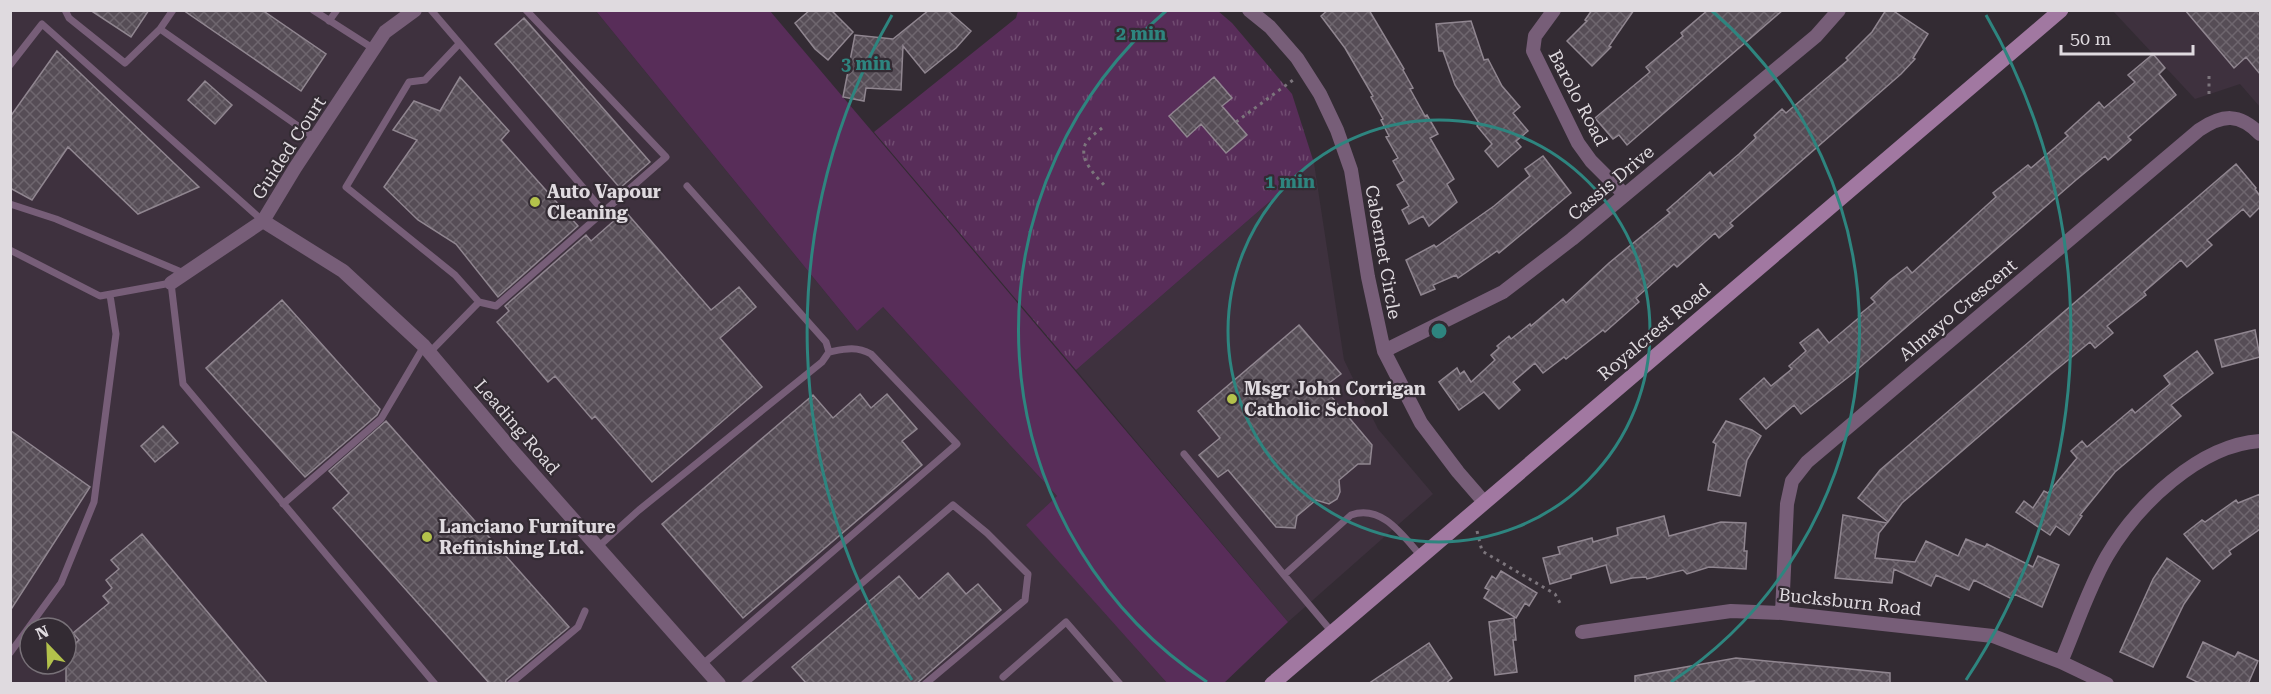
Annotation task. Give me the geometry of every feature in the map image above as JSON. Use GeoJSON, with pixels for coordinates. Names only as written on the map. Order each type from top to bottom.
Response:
{"type":"FeatureCollection","features":[{"type":"Feature","properties":{"kind":"street","name":"Guided Court"},"geometry":{"type":"LineString","coordinates":[[171,283],[263,221],[385,32],[415,10]]}},
{"type":"Feature","properties":{"kind":"street","name":"Cabernet Circle"},"geometry":{"type":"LineString","coordinates":[[1249,10],[1270,27],[1297,58],[1320,94],[1345,149],[1359,212],[1368,277],[1384,351],[1421,423],[1484,502]]}},
{"type":"Feature","properties":{"kind":"street","name":"Barolo Road"},"geometry":{"type":"LineString","coordinates":[[1554,10],[1535,36],[1533,51],[1578,143],[1591,161],[1625,195]]}},
{"type":"Feature","properties":{"kind":"street","name":"Cassis Drive"},"geometry":{"type":"LineString","coordinates":[[1384,351],[1455,318],[1503,292],[1572,240],[1816,36],[1839,10]]}},
{"type":"Feature","properties":{"kind":"street","name":"Royalcrest Road"},"geometry":{"type":"LineString","coordinates":[[1272,684],[2061,10]]}},
{"type":"Feature","properties":{"kind":"street","name":"Almayo Crescent"},"geometry":{"type":"LineString","coordinates":[[1782,613],[1787,504],[1792,482],[1807,462],[2199,130],[2219,119],[2231,118],[2246,122],[2260,134]]}},
{"type":"Feature","properties":{"kind":"street","name":"Leading Road"},"geometry":{"type":"LineString","coordinates":[[263,221],[343,271],[427,349],[517,456],[719,684]]}},
{"type":"Feature","properties":{"kind":"street"},"geometry":{"type":"LineString","coordinates":[[2061,662],[2106,558],[2139,513],[2178,476],[2198,461],[2233,445],[2260,441]]}},
{"type":"Feature","properties":{"kind":"street","name":"Bucksburn Road"},"geometry":{"type":"LineString","coordinates":[[1582,632],[1731,611],[1782,613],[1993,636],[2061,662],[2107,684]]}},
{"type":"Feature","properties":{"kind":"lane"},"geometry":{"type":"LineString","coordinates":[[65,10],[69,18],[126,63],[160,29],[173,10]]}},
{"type":"Feature","properties":{"kind":"lane"},"geometry":{"type":"LineString","coordinates":[[313,10],[374,49]]}},
{"type":"Feature","properties":{"kind":"lane"},"geometry":{"type":"LineString","coordinates":[[329,21],[337,10]]}},
{"type":"Feature","properties":{"kind":"lane"},"geometry":{"type":"LineString","coordinates":[[431,10],[604,212]]}},
{"type":"Feature","properties":{"kind":"lane"},"geometry":{"type":"LineString","coordinates":[[459,44],[425,80],[409,82],[346,187],[455,275],[479,302],[496,306],[666,157],[526,10]]}},
{"type":"Feature","properties":{"kind":"lane"},"geometry":{"type":"LineString","coordinates":[[10,65],[42,24],[263,221]]}},
{"type":"Feature","properties":{"kind":"lane"},"geometry":{"type":"LineString","coordinates":[[160,29],[315,138]]}},
{"type":"Feature","properties":{"kind":"lane"},"geometry":{"type":"LineString","coordinates":[[687,186],[826,342],[829,352]]}},
{"type":"Feature","properties":{"kind":"lane"},"geometry":{"type":"LineString","coordinates":[[10,204],[56,219],[186,274]]}},
{"type":"Feature","properties":{"kind":"lane"},"geometry":{"type":"LineString","coordinates":[[10,250],[100,296],[171,283],[183,384],[435,684]]}},
{"type":"Feature","properties":{"kind":"lane"},"geometry":{"type":"LineString","coordinates":[[10,653],[61,583],[94,502],[116,334],[110,295]]}},
{"type":"Feature","properties":{"kind":"lane"},"geometry":{"type":"LineString","coordinates":[[283,504],[381,418],[427,349],[479,302]]}},
{"type":"Feature","properties":{"kind":"lane"},"geometry":{"type":"LineString","coordinates":[[598,547],[639,510],[822,362],[829,352],[851,348],[862,349],[871,354],[957,444],[703,664]]}},
{"type":"Feature","properties":{"kind":"lane"},"geometry":{"type":"LineString","coordinates":[[1184,454],[1332,632]]}},
{"type":"Feature","properties":{"kind":"lane"},"geometry":{"type":"LineString","coordinates":[[744,684],[952,505],[987,533],[1028,574],[1025,600],[925,684]]}},
{"type":"Feature","properties":{"kind":"lane"},"geometry":{"type":"LineString","coordinates":[[1284,575],[1351,515],[1362,511],[1375,514],[1393,525],[1421,556]]}},
{"type":"Feature","properties":{"kind":"lane"},"geometry":{"type":"LineString","coordinates":[[510,684],[578,627],[585,611]]}},
{"type":"Feature","properties":{"kind":"lane"},"geometry":{"type":"LineString","coordinates":[[1003,676],[1066,622],[1120,684]]}},
{"type":"Feature","properties":{"kind":"path"},"geometry":{"type":"LineString","coordinates":[[1236,122],[1305,72]]}},
{"type":"Feature","properties":{"kind":"path"},"geometry":{"type":"LineString","coordinates":[[2209,76],[2209,98]]}},
{"type":"Feature","properties":{"kind":"path"},"geometry":{"type":"LineString","coordinates":[[1102,128],[1085,144],[1084,154],[1086,163],[1105,186]]}},
{"type":"Feature","properties":{"kind":"path"},"geometry":{"type":"LineString","coordinates":[[1476,529],[1482,551],[1555,594],[1560,603]]}},
{"type":"Feature","properties":{"kind":"shaded area"},"geometry":{"type":"Polygon","coordinates":[[[10,11],[596,11],[857,331],[882,306],[1057,496],[1027,525],[1167,683],[11,683],[10,11]]]}},
{"type":"Feature","properties":{"kind":"shaded area"},"geometry":{"type":"Polygon","coordinates":[[[2113,11],[2260,11],[2260,107],[2240,84],[2195,99],[2113,11]]]}},
{"type":"Feature","properties":{"kind":"shaded area","name":"Msgr John Corrigan Catholic School"},"geometry":{"type":"Polygon","coordinates":[[[1314,163],[1344,360],[1378,429],[1433,494],[1288,622],[1076,370],[1314,163]]]}},
{"type":"Feature","properties":{"kind":"green space"},"geometry":{"type":"Polygon","coordinates":[[[596,11],[770,11],[1288,622],[1224,683],[1167,683],[1026,525],[1057,496],[883,307],[857,331],[596,11]]]}},
{"type":"Feature","properties":{"kind":"green space"},"geometry":{"type":"Polygon","coordinates":[[[1018,11],[1218,11],[1232,23],[1292,94],[1314,163],[1076,370],[874,132],[1016,18],[1018,11]]]}},
{"type":"Feature","properties":{"kind":"building"},"geometry":{"type":"Polygon","coordinates":[[[90,10],[149,10],[131,37],[90,10]]]}},
{"type":"Feature","properties":{"kind":"building"},"geometry":{"type":"Polygon","coordinates":[[[183,10],[262,10],[326,54],[301,91],[183,10]]]}},
{"type":"Feature","properties":{"kind":"building"},"geometry":{"type":"Polygon","coordinates":[[[810,10],[831,10],[853,32],[828,60],[815,49],[795,23],[810,10]]]}},
{"type":"Feature","properties":{"kind":"building"},"geometry":{"type":"Polygon","coordinates":[[[929,10],[947,10],[971,31],[956,48],[925,73],[903,46],[901,90],[866,88],[864,101],[843,97],[855,35],[893,39],[929,10]]]}},
{"type":"Feature","properties":{"kind":"building"},"geometry":{"type":"Polygon","coordinates":[[[1328,10],[1369,10],[1404,69],[1413,88],[1410,89],[1425,116],[1427,115],[1438,134],[1430,138],[1454,179],[1447,184],[1457,202],[1429,226],[1423,216],[1409,224],[1402,210],[1409,206],[1397,185],[1404,181],[1393,161],[1398,158],[1386,137],[1389,136],[1371,97],[1373,96],[1345,48],[1321,16],[1328,10]]]}},
{"type":"Feature","properties":{"kind":"building"},"geometry":{"type":"Polygon","coordinates":[[[1592,10],[1634,10],[1609,46],[1611,47],[1592,66],[1567,41],[1587,21],[1585,20],[1592,10]]]}},
{"type":"Feature","properties":{"kind":"building"},"geometry":{"type":"Polygon","coordinates":[[[1708,10],[1783,10],[1627,145],[1619,135],[1613,139],[1595,118],[1650,72],[1646,67],[1683,36],[1681,33],[1708,10]]]}},
{"type":"Feature","properties":{"kind":"building"},"geometry":{"type":"Polygon","coordinates":[[[1886,10],[1892,10],[1928,34],[1913,58],[1915,59],[1901,74],[1730,223],[1733,226],[1719,238],[1715,233],[1677,267],[1674,264],[1636,298],[1639,302],[1605,332],[1603,330],[1566,359],[1564,357],[1543,373],[1535,363],[1513,382],[1520,390],[1499,409],[1484,392],[1459,410],[1439,382],[1457,368],[1460,374],[1464,371],[1471,382],[1495,360],[1491,355],[1499,348],[1497,346],[1509,336],[1511,339],[1530,324],[1531,326],[1563,299],[1566,303],[1609,263],[1670,213],[1667,210],[1710,172],[1713,176],[1739,154],[1756,138],[1754,135],[1782,109],[1786,113],[1848,60],[1846,58],[1872,32],[1886,10]]]}},
{"type":"Feature","properties":{"kind":"building"},"geometry":{"type":"Polygon","coordinates":[[[2185,10],[2260,10],[2260,74],[2246,57],[2234,68],[2185,10]]]}},
{"type":"Feature","properties":{"kind":"building"},"geometry":{"type":"Polygon","coordinates":[[[524,18],[650,162],[620,188],[495,44],[524,18]]]}},
{"type":"Feature","properties":{"kind":"building"},"geometry":{"type":"Polygon","coordinates":[[[1471,21],[1484,60],[1488,59],[1502,86],[1520,107],[1513,113],[1528,131],[1516,141],[1521,147],[1498,167],[1485,151],[1492,144],[1477,126],[1479,123],[1455,85],[1443,51],[1439,51],[1436,24],[1471,21]]]}},
{"type":"Feature","properties":{"kind":"building"},"geometry":{"type":"Polygon","coordinates":[[[57,51],[199,187],[138,214],[68,147],[32,200],[10,188],[10,117],[57,51]]]}},
{"type":"Feature","properties":{"kind":"building"},"geometry":{"type":"Polygon","coordinates":[[[2153,54],[2165,68],[2159,74],[2176,95],[2128,137],[2131,140],[2108,160],[2105,156],[2076,180],[1851,375],[1801,414],[1794,405],[1766,429],[1740,399],[1764,378],[1771,386],[1792,369],[1789,366],[1806,351],[1800,343],[1818,329],[1829,343],[1875,302],[1871,298],[1890,280],[1907,267],[1912,273],[1996,197],[1993,193],[2028,165],[2031,168],[2068,136],[2065,133],[2099,102],[2104,108],[2135,82],[2128,75],[2153,54]]]}},
{"type":"Feature","properties":{"kind":"building"},"geometry":{"type":"Polygon","coordinates":[[[460,77],[509,131],[501,140],[578,226],[498,297],[456,244],[418,220],[384,187],[417,140],[393,130],[414,101],[440,111],[460,77]]]}},
{"type":"Feature","properties":{"kind":"building"},"geometry":{"type":"Polygon","coordinates":[[[1214,77],[1232,98],[1222,106],[1247,135],[1226,153],[1201,124],[1187,137],[1169,116],[1214,77]]]}},
{"type":"Feature","properties":{"kind":"building"},"geometry":{"type":"Polygon","coordinates":[[[205,81],[232,105],[215,124],[188,100],[205,81]]]}},
{"type":"Feature","properties":{"kind":"building"},"geometry":{"type":"Polygon","coordinates":[[[1543,156],[1571,193],[1499,253],[1497,251],[1458,278],[1456,275],[1433,285],[1435,289],[1421,295],[1406,260],[1434,245],[1436,247],[1494,206],[1530,176],[1525,169],[1543,156]]]}},
{"type":"Feature","properties":{"kind":"building"},"geometry":{"type":"Polygon","coordinates":[[[2236,164],[2260,196],[2260,207],[2250,217],[2243,209],[2207,240],[2212,245],[2187,267],[2181,260],[2144,292],[2146,295],[2107,326],[2113,333],[2095,348],[2090,342],[2051,374],[1902,503],[1888,522],[1858,498],[1880,470],[2236,164]]]}},
{"type":"Feature","properties":{"kind":"building"},"geometry":{"type":"Polygon","coordinates":[[[625,211],[711,310],[739,287],[756,307],[720,338],[762,387],[652,482],[595,416],[592,419],[555,376],[548,382],[497,322],[509,311],[505,306],[586,235],[591,241],[625,211]]]}},
{"type":"Feature","properties":{"kind":"building"},"geometry":{"type":"Polygon","coordinates":[[[282,300],[380,409],[377,415],[305,477],[206,368],[282,300]]]}},
{"type":"Feature","properties":{"kind":"building"},"geometry":{"type":"Polygon","coordinates":[[[1299,325],[1341,374],[1325,386],[1325,389],[1372,445],[1370,464],[1358,464],[1339,480],[1340,492],[1337,499],[1329,504],[1316,500],[1297,516],[1295,528],[1276,527],[1228,470],[1218,477],[1199,455],[1220,438],[1198,411],[1299,325]]]}},
{"type":"Feature","properties":{"kind":"building"},"geometry":{"type":"Polygon","coordinates":[[[2255,330],[2260,357],[2222,367],[2215,340],[2255,330]]]}},
{"type":"Feature","properties":{"kind":"building"},"geometry":{"type":"Polygon","coordinates":[[[2197,351],[2213,373],[2171,405],[2181,416],[2115,472],[2080,515],[2082,516],[2069,535],[2056,526],[2050,535],[2016,512],[2024,501],[2033,508],[2044,491],[2048,493],[2077,458],[2071,451],[2082,441],[2087,447],[2132,409],[2135,413],[2170,384],[2164,376],[2197,351]]]}},
{"type":"Feature","properties":{"kind":"building"},"geometry":{"type":"Polygon","coordinates":[[[860,394],[871,408],[887,394],[917,429],[902,441],[922,465],[743,618],[662,524],[813,395],[833,418],[860,394]]]}},
{"type":"Feature","properties":{"kind":"building"},"geometry":{"type":"Polygon","coordinates":[[[386,421],[569,627],[506,680],[505,684],[490,684],[333,508],[349,493],[329,471],[386,421]]]}},
{"type":"Feature","properties":{"kind":"building"},"geometry":{"type":"Polygon","coordinates":[[[1726,421],[1752,430],[1761,436],[1747,460],[1740,496],[1708,490],[1716,444],[1713,442],[1726,421]]]}},
{"type":"Feature","properties":{"kind":"building"},"geometry":{"type":"Polygon","coordinates":[[[163,426],[178,443],[155,462],[141,446],[163,426]]]}},
{"type":"Feature","properties":{"kind":"building"},"geometry":{"type":"Polygon","coordinates":[[[10,430],[90,487],[10,611],[10,430]]]}},
{"type":"Feature","properties":{"kind":"building"},"geometry":{"type":"Polygon","coordinates":[[[2260,494],[2260,529],[2229,551],[2231,554],[2213,569],[2184,534],[2202,520],[2205,522],[2236,500],[2238,503],[2260,494]]]}},
{"type":"Feature","properties":{"kind":"building"},"geometry":{"type":"Polygon","coordinates":[[[1843,515],[1887,523],[1879,533],[1875,558],[1915,562],[1926,541],[1958,556],[1966,539],[1985,547],[1987,544],[2033,567],[2038,556],[2059,565],[2042,607],[2014,594],[2012,599],[1974,580],[1969,590],[1936,575],[1931,586],[1894,569],[1892,583],[1835,578],[1843,515]]]}},
{"type":"Feature","properties":{"kind":"building"},"geometry":{"type":"Polygon","coordinates":[[[1664,516],[1669,536],[1721,522],[1746,523],[1744,551],[1747,551],[1746,569],[1709,567],[1687,574],[1683,570],[1647,579],[1646,577],[1632,578],[1611,583],[1606,565],[1550,584],[1543,558],[1560,554],[1558,547],[1592,538],[1593,542],[1618,535],[1617,528],[1664,516]]]}},
{"type":"Feature","properties":{"kind":"building"},"geometry":{"type":"Polygon","coordinates":[[[142,534],[268,684],[66,684],[66,676],[78,676],[78,629],[109,603],[103,596],[112,588],[106,580],[119,569],[111,560],[142,534]]]}},
{"type":"Feature","properties":{"kind":"building"},"geometry":{"type":"Polygon","coordinates":[[[2167,558],[2200,581],[2184,604],[2153,667],[2120,652],[2153,579],[2167,558]]]}},
{"type":"Feature","properties":{"kind":"building"},"geometry":{"type":"Polygon","coordinates":[[[1501,571],[1537,593],[1529,606],[1525,603],[1516,618],[1484,598],[1489,590],[1485,588],[1492,576],[1496,579],[1501,571]]]}},
{"type":"Feature","properties":{"kind":"building"},"geometry":{"type":"Polygon","coordinates":[[[948,573],[966,594],[978,584],[1001,610],[916,684],[807,684],[792,667],[899,576],[919,599],[948,573]]]}},
{"type":"Feature","properties":{"kind":"building"},"geometry":{"type":"Polygon","coordinates":[[[1514,618],[1516,640],[1513,640],[1517,672],[1495,675],[1489,622],[1514,618]]]}},
{"type":"Feature","properties":{"kind":"building"},"geometry":{"type":"Polygon","coordinates":[[[2203,642],[2235,657],[2238,652],[2258,661],[2248,684],[2201,684],[2187,677],[2203,642]]]}},
{"type":"Feature","properties":{"kind":"building"},"geometry":{"type":"Polygon","coordinates":[[[1429,643],[1452,678],[1445,684],[1368,684],[1429,643]]]}},
{"type":"Feature","properties":{"kind":"building"},"geometry":{"type":"Polygon","coordinates":[[[1736,658],[1890,673],[1890,684],[1753,684],[1754,681],[1734,684],[1635,684],[1635,676],[1736,658]]]}},
{"type":"Feature","properties":{"kind":"place","name":"Auto Vapour Cleaning"},"geometry":{"type":"Point","coordinates":[535,202]}},
{"type":"Feature","properties":{"kind":"place","name":"Msgr John Corrigan Catholic School"},"geometry":{"type":"Point","coordinates":[1232,399]}},
{"type":"Feature","properties":{"kind":"place","name":"Lanciano Furniture Refinishing Ltd."},"geometry":{"type":"Point","coordinates":[427,537]}}]}
